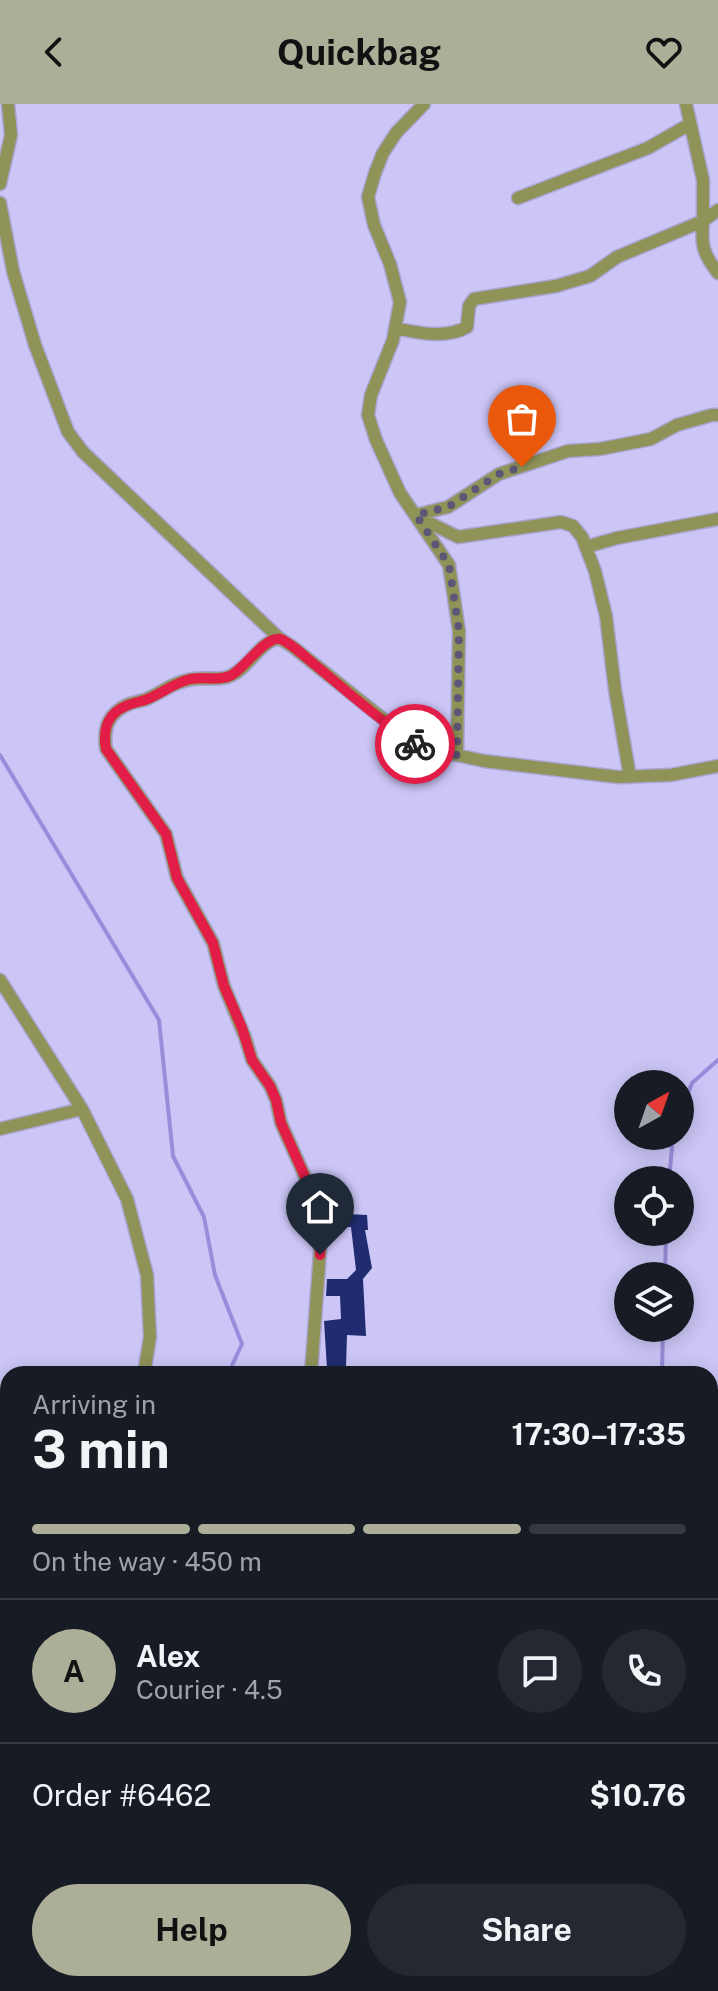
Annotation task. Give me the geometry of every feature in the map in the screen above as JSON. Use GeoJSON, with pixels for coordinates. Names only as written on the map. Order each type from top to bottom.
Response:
{"type":"FeatureCollection","features":[{"type":"Feature","properties":{"kind":"street"},"geometry":{"type":"LineString","coordinates":[[0,184],[11,135],[8,104]]}},
{"type":"Feature","properties":{"kind":"street"},"geometry":{"type":"LineString","coordinates":[[424,104],[396,133],[383,153],[368,197],[374,225],[390,264],[400,302],[393,340],[371,395],[368,415],[400,493],[449,565],[459,631],[457,755]]}},
{"type":"Feature","properties":{"kind":"street"},"geometry":{"type":"LineString","coordinates":[[686,104],[703,180],[702,239],[706,258],[718,273]]}},
{"type":"Feature","properties":{"kind":"street"},"geometry":{"type":"LineString","coordinates":[[518,198],[648,148],[690,124]]}},
{"type":"Feature","properties":{"kind":"street"},"geometry":{"type":"LineString","coordinates":[[0,203],[13,271],[35,345],[68,432],[83,452],[279,638],[426,750],[497,763],[630,777],[671,775],[718,766]]}},
{"type":"Feature","properties":{"kind":"street"},"geometry":{"type":"LineString","coordinates":[[395,328],[414,332],[457,333],[467,327],[469,306],[474,299],[556,286],[590,276],[617,257],[703,221],[718,210]]}},
{"type":"Feature","properties":{"kind":"street"},"geometry":{"type":"LineString","coordinates":[[416,515],[448,507],[499,474],[568,451],[600,449],[651,439],[677,425],[718,415]]}},
{"type":"Feature","properties":{"kind":"street"},"geometry":{"type":"LineString","coordinates":[[416,515],[458,537],[561,522],[573,526],[582,537],[595,571],[606,616],[630,777]]}},
{"type":"Feature","properties":{"kind":"street"},"geometry":{"type":"LineString","coordinates":[[586,547],[718,519]]}},
{"type":"Feature","properties":{"kind":"street"},"geometry":{"type":"LineString","coordinates":[[279,638],[265,645],[228,677],[190,679],[121,708],[112,715],[104,736],[106,749],[166,834],[177,878],[213,943],[224,986],[252,1060],[270,1086],[281,1123],[318,1206],[322,1225],[312,1366]]}},
{"type":"Feature","properties":{"kind":"street"},"geometry":{"type":"LineString","coordinates":[[0,980],[82,1109],[127,1199],[147,1275],[150,1337],[145,1366]]}},
{"type":"Feature","properties":{"kind":"street"},"geometry":{"type":"LineString","coordinates":[[0,1129],[82,1109]]}},
{"type":"Feature","properties":{"kind":"building"},"geometry":{"type":"Polygon","coordinates":[[[331,1192],[345,1192],[347,1214],[367,1215],[368,1230],[365,1230],[372,1268],[363,1279],[366,1336],[347,1335],[346,1366],[327,1366],[324,1321],[341,1319],[340,1296],[326,1296],[327,1279],[347,1279],[356,1270],[351,1227],[331,1228],[331,1192]]]}},
{"type":"Feature","properties":{"kind":"waterway"},"geometry":{"type":"LineString","coordinates":[[0,755],[159,1020],[173,1156],[204,1217],[215,1275],[242,1344],[232,1366]]}},
{"type":"Feature","properties":{"kind":"waterway"},"geometry":{"type":"LineString","coordinates":[[694,1081],[718,1060]]}},
{"type":"Feature","properties":{"kind":"waterway"},"geometry":{"type":"LineString","coordinates":[[670,1166],[672,1150]]}},
{"type":"Feature","properties":{"kind":"waterway"},"geometry":{"type":"LineString","coordinates":[[665,1262],[666,1246]]}},
{"type":"Feature","properties":{"kind":"waterway"},"geometry":{"type":"LineString","coordinates":[[662,1366],[663,1342]]}},
{"type":"Feature","properties":{"kind":"way so far"},"geometry":{"type":"LineString","coordinates":[[415,744],[426,750],[457,755],[459,631],[449,565],[416,515],[448,507],[499,474],[522,467]]}},
{"type":"Feature","properties":{"kind":"route"},"geometry":{"type":"LineString","coordinates":[[320,1255],[322,1225],[318,1206],[281,1123],[270,1086],[252,1060],[224,986],[213,943],[177,878],[166,834],[106,749],[104,736],[112,715],[121,708],[190,679],[228,677],[265,645],[279,638],[415,744]]}}]}
